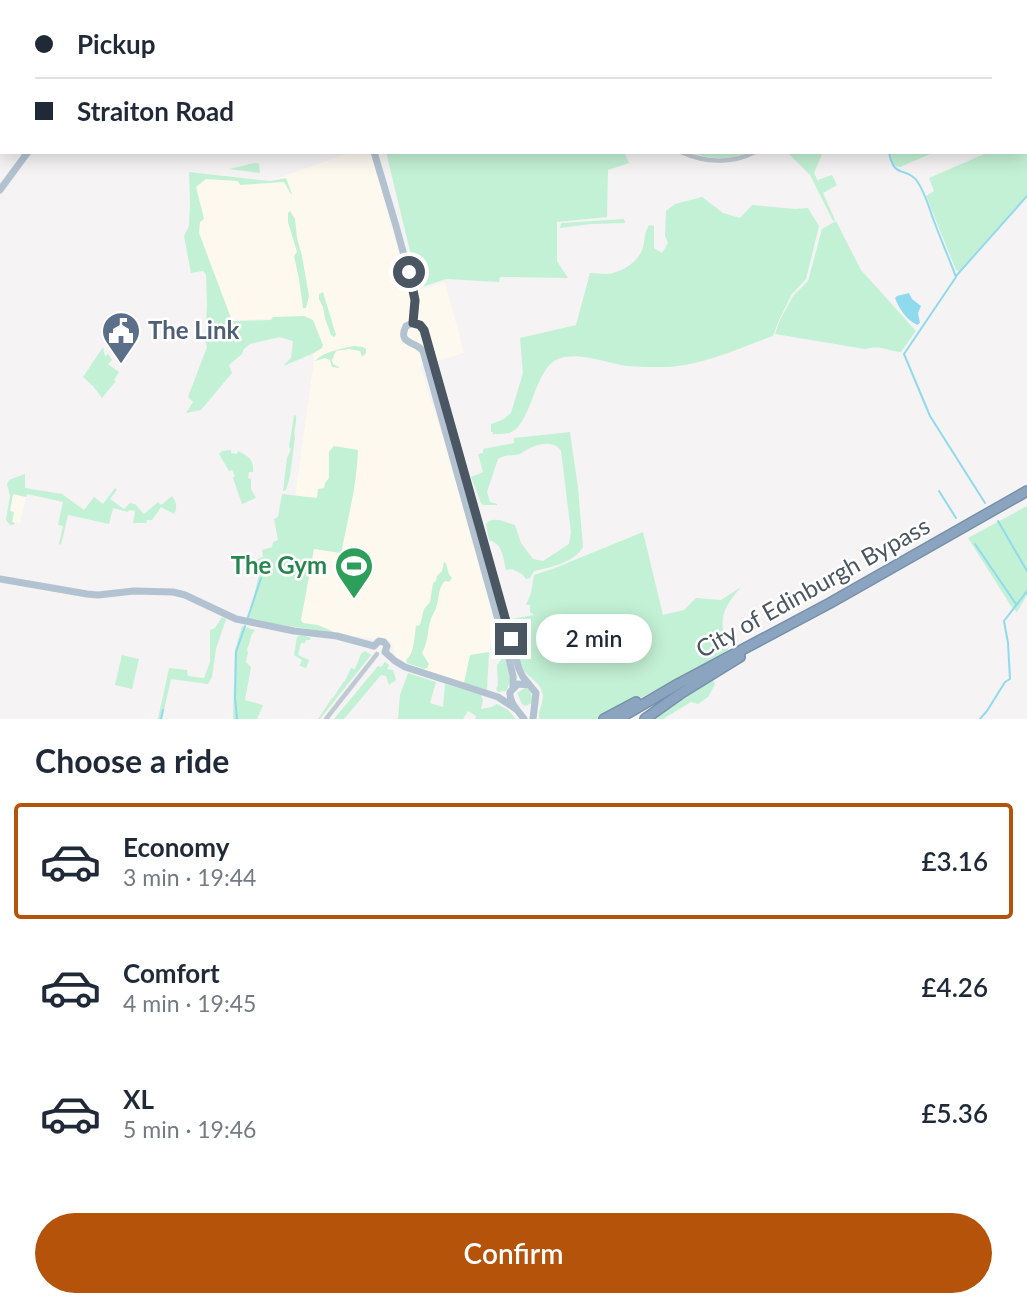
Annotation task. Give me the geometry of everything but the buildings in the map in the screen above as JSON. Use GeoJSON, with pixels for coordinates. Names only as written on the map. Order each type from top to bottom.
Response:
{"type":"FeatureCollection","features":[{"type":"Feature","properties":{"kind":"highway","name":"City of Edinburgh Bypass"},"geometry":{"type":"LineString","coordinates":[[618,719],[1027,491]]}},
{"type":"Feature","properties":{"kind":"highway","name":"City of Edinburgh Bypass"},"geometry":{"type":"LineString","coordinates":[[630,719],[912,564],[1027,497]]}},
{"type":"Feature","properties":{"kind":"highway"},"geometry":{"type":"LineString","coordinates":[[604,719],[755,642]]}},
{"type":"Feature","properties":{"kind":"highway"},"geometry":{"type":"LineString","coordinates":[[645,719],[740,657]]}},
{"type":"Feature","properties":{"kind":"main road"},"geometry":{"type":"LineString","coordinates":[[0,190],[27,154]]}},
{"type":"Feature","properties":{"kind":"main road"},"geometry":{"type":"LineString","coordinates":[[376,154],[413,288],[413,323]]}},
{"type":"Feature","properties":{"kind":"main road"},"geometry":{"type":"LineString","coordinates":[[524,719],[510,697],[513,676],[509,659],[423,351],[404,337],[407,326],[413,323],[422,327],[425,334],[517,663],[523,677],[537,696],[533,719]]}},
{"type":"Feature","properties":{"kind":"main road"},"geometry":{"type":"LineString","coordinates":[[415,344],[422,341],[425,334]]}},
{"type":"Feature","properties":{"kind":"main road"},"geometry":{"type":"LineString","coordinates":[[0,579],[98,595],[134,591],[180,593],[228,616],[246,621],[337,636],[379,651],[405,667],[498,697],[516,709]]}},
{"type":"Feature","properties":{"kind":"main road"},"geometry":{"type":"LineString","coordinates":[[498,697],[521,684],[530,685]]}},
{"type":"Feature","properties":{"kind":"street"},"geometry":{"type":"LineString","coordinates":[[686,154],[702,160],[716,161],[737,159],[750,154]]}},
{"type":"Feature","properties":{"kind":"street"},"geometry":{"type":"LineString","coordinates":[[326,719],[379,651]]}},
{"type":"Feature","properties":{"kind":"shaded area"},"geometry":{"type":"Polygon","coordinates":[[[345,154],[373,154],[410,293],[445,282],[464,353],[420,366],[453,469],[494,624],[489,652],[470,655],[464,683],[417,668],[396,657],[391,641],[298,628],[295,497],[314,360],[304,316],[232,321],[199,233],[200,222],[204,219],[192,172],[270,181],[345,154]]]}},
{"type":"Feature","properties":{"kind":"shaded area"},"geometry":{"type":"Polygon","coordinates":[[[13,494],[26,497],[20,524],[12,522],[10,511],[13,494]]]}},
{"type":"Feature","properties":{"kind":"green space"},"geometry":{"type":"Polygon","coordinates":[[[386,154],[625,154],[629,163],[608,170],[607,217],[557,222],[557,261],[568,278],[500,277],[499,282],[446,279],[419,288],[386,154]]]}},
{"type":"Feature","properties":{"kind":"green space"},"geometry":{"type":"Polygon","coordinates":[[[698,154],[743,154],[720,158],[698,154]]]}},
{"type":"Feature","properties":{"kind":"green space"},"geometry":{"type":"Polygon","coordinates":[[[789,154],[822,154],[814,173],[819,183],[818,180],[832,175],[837,185],[823,193],[835,220],[833,221],[810,175],[789,154]]]}},
{"type":"Feature","properties":{"kind":"green space"},"geometry":{"type":"Polygon","coordinates":[[[891,154],[930,154],[900,167],[892,160],[891,154]]]}},
{"type":"Feature","properties":{"kind":"green space"},"geometry":{"type":"Polygon","coordinates":[[[984,154],[1027,154],[1027,195],[959,271],[956,270],[926,196],[934,191],[929,178],[984,154]]]}},
{"type":"Feature","properties":{"kind":"green space"},"geometry":{"type":"Polygon","coordinates":[[[259,164],[260,173],[229,169],[259,164]]]}},
{"type":"Feature","properties":{"kind":"green space"},"geometry":{"type":"Polygon","coordinates":[[[189,172],[270,181],[286,178],[292,194],[284,182],[240,185],[238,181],[206,179],[196,187],[204,219],[200,222],[199,233],[232,321],[304,316],[313,320],[323,345],[312,354],[283,366],[291,358],[293,341],[280,337],[250,344],[229,365],[232,373],[201,410],[186,413],[193,402],[188,397],[207,347],[206,275],[203,271],[191,273],[184,236],[189,226],[189,172]]]}},
{"type":"Feature","properties":{"kind":"green space"},"geometry":{"type":"Polygon","coordinates":[[[702,197],[723,213],[740,218],[752,205],[808,208],[819,226],[806,279],[792,294],[773,336],[720,356],[679,366],[627,366],[574,356],[558,359],[543,373],[517,428],[509,433],[493,434],[491,424],[511,413],[523,373],[520,338],[576,325],[590,273],[611,274],[631,264],[641,252],[649,225],[654,226],[654,248],[662,253],[668,243],[665,236],[666,211],[675,204],[702,197]]]}},
{"type":"Feature","properties":{"kind":"green space"},"geometry":{"type":"Polygon","coordinates":[[[290,211],[295,219],[309,296],[306,308],[303,308],[294,256],[297,252],[288,222],[290,211]]]}},
{"type":"Feature","properties":{"kind":"green space"},"geometry":{"type":"Polygon","coordinates":[[[624,219],[625,223],[560,228],[561,223],[624,219]]]}},
{"type":"Feature","properties":{"kind":"green space"},"geometry":{"type":"Polygon","coordinates":[[[836,221],[861,270],[916,331],[901,352],[879,348],[865,349],[775,334],[793,296],[808,281],[822,229],[836,221]]]}},
{"type":"Feature","properties":{"kind":"green space"},"geometry":{"type":"Polygon","coordinates":[[[323,292],[336,335],[334,337],[319,299],[319,294],[323,292]]]}},
{"type":"Feature","properties":{"kind":"green space"},"geometry":{"type":"Polygon","coordinates":[[[103,347],[105,356],[108,354],[112,360],[108,364],[119,372],[114,380],[116,381],[102,398],[83,377],[103,347]]]}},
{"type":"Feature","properties":{"kind":"green space"},"geometry":{"type":"Polygon","coordinates":[[[363,347],[366,353],[362,357],[360,351],[336,351],[332,360],[339,368],[332,367],[330,360],[325,358],[315,361],[338,349],[363,347]]]}},
{"type":"Feature","properties":{"kind":"green space"},"geometry":{"type":"Polygon","coordinates":[[[294,415],[295,438],[290,476],[286,490],[283,491],[287,458],[291,449],[289,447],[294,415]]]}},
{"type":"Feature","properties":{"kind":"green space"},"geometry":{"type":"Polygon","coordinates":[[[570,432],[583,547],[568,561],[534,571],[530,578],[526,579],[512,569],[506,570],[500,548],[489,540],[486,524],[496,520],[515,525],[521,543],[533,559],[543,561],[569,544],[571,532],[561,451],[551,444],[543,444],[520,454],[498,459],[487,492],[490,502],[497,505],[481,503],[471,477],[483,472],[478,454],[483,453],[483,449],[514,443],[514,438],[570,432]]]}},
{"type":"Feature","properties":{"kind":"green space"},"geometry":{"type":"Polygon","coordinates":[[[334,446],[358,450],[352,502],[341,553],[314,549],[301,620],[303,623],[318,625],[336,633],[248,620],[259,575],[252,572],[251,562],[263,557],[262,550],[272,547],[273,542],[278,540],[274,519],[278,517],[282,494],[317,498],[318,489],[324,488],[329,478],[329,452],[334,446]]]}},
{"type":"Feature","properties":{"kind":"green space"},"geometry":{"type":"Polygon","coordinates":[[[231,450],[231,453],[237,454],[238,451],[245,455],[253,464],[253,472],[249,472],[248,478],[251,479],[251,489],[256,498],[242,504],[233,478],[235,476],[219,454],[231,450]]]}},
{"type":"Feature","properties":{"kind":"green space"},"geometry":{"type":"Polygon","coordinates":[[[25,474],[25,488],[62,494],[84,510],[94,497],[103,504],[115,488],[117,490],[110,499],[124,509],[130,503],[135,504],[144,514],[158,502],[161,505],[172,496],[176,509],[174,514],[161,507],[152,520],[147,520],[146,523],[133,523],[135,511],[113,508],[109,524],[68,515],[61,545],[63,526],[58,525],[63,502],[27,494],[26,497],[13,494],[10,511],[14,512],[12,522],[15,523],[10,525],[6,520],[10,496],[7,484],[9,480],[25,474]]]}},
{"type":"Feature","properties":{"kind":"green space"},"geometry":{"type":"Polygon","coordinates":[[[1027,506],[1027,595],[1017,612],[968,538],[1027,506]]]}},
{"type":"Feature","properties":{"kind":"green space"},"geometry":{"type":"Polygon","coordinates":[[[643,532],[663,615],[684,610],[696,598],[721,600],[741,587],[728,604],[723,617],[729,652],[600,719],[539,719],[542,691],[521,667],[511,619],[534,615],[530,612],[530,605],[526,605],[534,575],[643,532]]]}},
{"type":"Feature","properties":{"kind":"green space"},"geometry":{"type":"Polygon","coordinates":[[[444,562],[452,578],[442,584],[431,619],[422,653],[429,664],[424,669],[407,663],[406,660],[413,649],[416,626],[420,625],[424,609],[430,602],[433,583],[442,571],[444,562]]]}},
{"type":"Feature","properties":{"kind":"green space"},"geometry":{"type":"Polygon","coordinates":[[[222,617],[226,619],[208,684],[171,679],[162,719],[158,719],[169,668],[187,670],[188,676],[204,678],[210,662],[210,630],[215,628],[222,617]]]}},
{"type":"Feature","properties":{"kind":"green space"},"geometry":{"type":"Polygon","coordinates":[[[242,626],[255,630],[247,650],[246,662],[251,667],[245,700],[263,705],[257,719],[233,719],[235,650],[242,626]]]}},
{"type":"Feature","properties":{"kind":"green space"},"geometry":{"type":"Polygon","coordinates":[[[302,635],[311,638],[301,643],[298,655],[309,660],[306,668],[298,665],[302,660],[294,655],[297,637],[302,635]]]}},
{"type":"Feature","properties":{"kind":"green space"},"geometry":{"type":"Polygon","coordinates":[[[365,651],[371,655],[318,719],[351,668],[355,669],[365,651]]]}},
{"type":"Feature","properties":{"kind":"green space"},"geometry":{"type":"Polygon","coordinates":[[[489,652],[487,690],[464,683],[470,655],[489,652]]]}},
{"type":"Feature","properties":{"kind":"green space"},"geometry":{"type":"Polygon","coordinates":[[[122,655],[139,659],[132,689],[115,685],[122,655]]]}},
{"type":"Feature","properties":{"kind":"green space"},"geometry":{"type":"Polygon","coordinates":[[[504,656],[509,682],[506,691],[498,692],[497,665],[504,656]]]}},
{"type":"Feature","properties":{"kind":"green space"},"geometry":{"type":"Polygon","coordinates":[[[385,662],[389,665],[387,669],[393,670],[396,680],[389,685],[386,676],[381,675],[344,719],[334,719],[378,666],[381,667],[385,662]]]}},
{"type":"Feature","properties":{"kind":"green space"},"geometry":{"type":"Polygon","coordinates":[[[408,673],[436,682],[430,703],[443,707],[445,684],[481,695],[481,709],[497,704],[508,710],[516,719],[475,719],[476,716],[468,711],[463,719],[398,719],[400,695],[408,673]]]}},
{"type":"Feature","properties":{"kind":"green space"},"geometry":{"type":"Polygon","coordinates":[[[713,679],[715,684],[708,697],[698,704],[691,702],[663,719],[652,719],[681,697],[713,679]]]}},
{"type":"Feature","properties":{"kind":"green space"},"geometry":{"type":"Polygon","coordinates":[[[525,688],[529,689],[533,699],[532,703],[525,706],[517,693],[525,688]]]}},
{"type":"Feature","properties":{"kind":"water"},"geometry":{"type":"Polygon","coordinates":[[[909,293],[921,306],[918,313],[920,323],[917,325],[904,314],[895,298],[909,293]]]}},
{"type":"Feature","properties":{"kind":"waterway"},"geometry":{"type":"LineString","coordinates":[[889,154],[897,170],[909,174],[920,185],[956,277],[904,354],[930,416],[985,503]]}},
{"type":"Feature","properties":{"kind":"waterway"},"geometry":{"type":"LineString","coordinates":[[956,276],[1027,196]]}},
{"type":"Feature","properties":{"kind":"waterway"},"geometry":{"type":"LineString","coordinates":[[939,491],[956,518]]}},
{"type":"Feature","properties":{"kind":"waterway"},"geometry":{"type":"LineString","coordinates":[[998,521],[1027,571]]}},
{"type":"Feature","properties":{"kind":"waterway"},"geometry":{"type":"LineString","coordinates":[[975,544],[1016,604]]}},
{"type":"Feature","properties":{"kind":"waterway"},"geometry":{"type":"LineString","coordinates":[[247,620],[261,578]]}},
{"type":"Feature","properties":{"kind":"waterway"},"geometry":{"type":"LineString","coordinates":[[980,719],[1005,682],[1010,679],[1004,621],[1027,591]]}},
{"type":"Feature","properties":{"kind":"waterway"},"geometry":{"type":"LineString","coordinates":[[237,719],[236,652],[245,626]]}},
{"type":"Feature","properties":{"kind":"waterway"},"geometry":{"type":"LineString","coordinates":[[161,719],[163,710]]}},
{"type":"Feature","properties":{"kind":"place","name":"The Link"},"geometry":{"type":"Point","coordinates":[121,365]}},
{"type":"Feature","properties":{"kind":"place","name":"The Gym"},"geometry":{"type":"Point","coordinates":[354,600]}},
{"type":"Feature","properties":{"kind":"route"},"geometry":{"type":"LineString","coordinates":[[409,272],[415,300],[413,323],[424,330],[511,639]]}}]}
